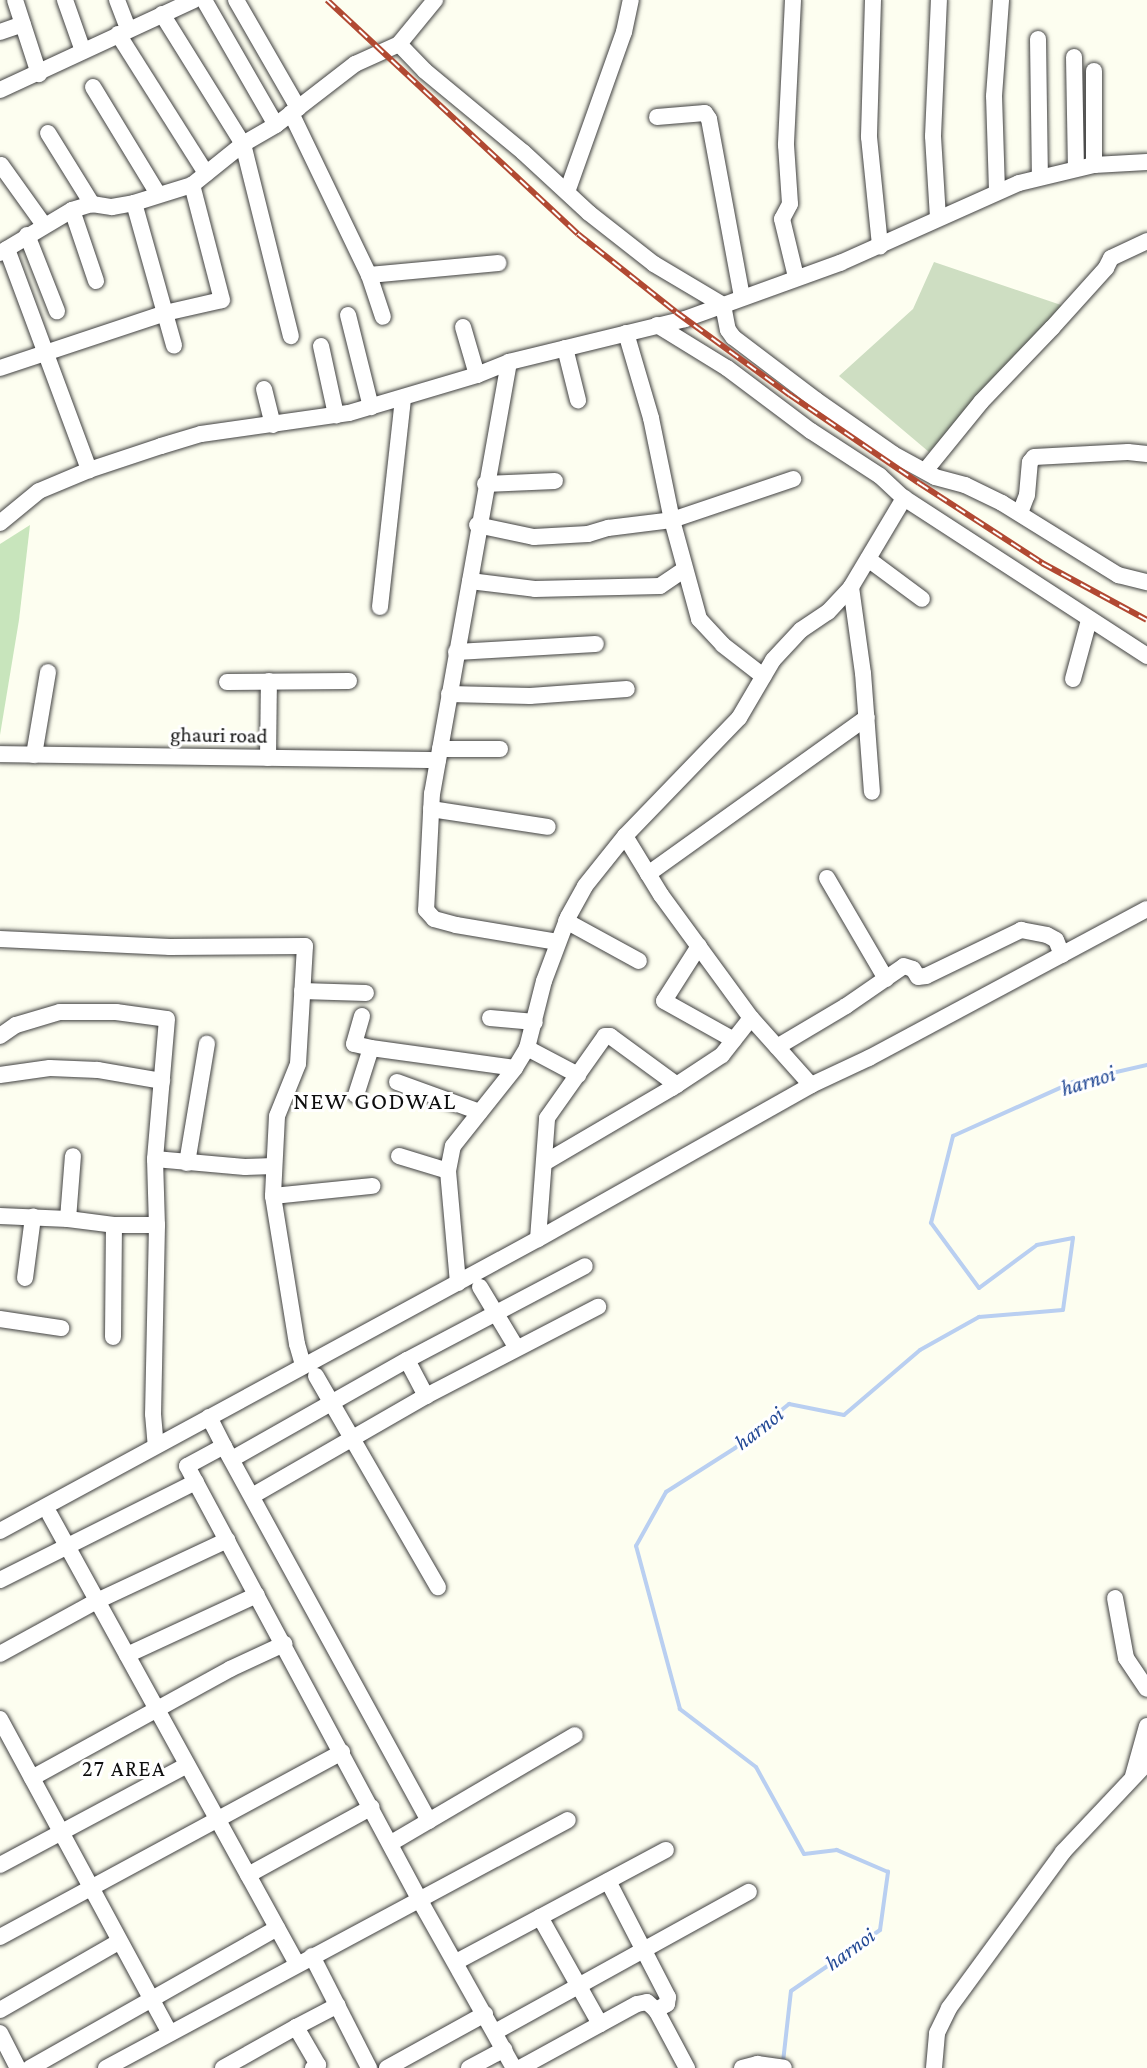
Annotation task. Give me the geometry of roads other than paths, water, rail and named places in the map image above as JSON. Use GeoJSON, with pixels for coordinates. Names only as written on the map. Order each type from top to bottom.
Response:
{"type":"FeatureCollection","features":[{"type":"Feature","properties":{"kind":"street"},"geometry":{"type":"LineString","coordinates":[[15,0],[39,74]]}},
{"type":"Feature","properties":{"kind":"street"},"geometry":{"type":"LineString","coordinates":[[65,0],[83,51]]}},
{"type":"Feature","properties":{"kind":"street"},"geometry":{"type":"LineString","coordinates":[[117,0],[123,31],[206,173]]}},
{"type":"Feature","properties":{"kind":"street"},"geometry":{"type":"LineString","coordinates":[[0,90],[39,74],[123,31],[194,0]]}},
{"type":"Feature","properties":{"kind":"street"},"geometry":{"type":"LineString","coordinates":[[204,0],[276,125]]}},
{"type":"Feature","properties":{"kind":"street"},"geometry":{"type":"LineString","coordinates":[[236,0],[294,111],[369,274],[383,317]]}},
{"type":"Feature","properties":{"kind":"street"},"geometry":{"type":"LineString","coordinates":[[89,470],[46,354],[3,251],[72,210],[92,204],[112,207],[134,203],[192,185],[243,144],[276,125],[355,64],[399,44],[435,0]]}},
{"type":"Feature","properties":{"kind":"street"},"geometry":{"type":"LineString","coordinates":[[567,192],[624,32],[631,0]]}},
{"type":"Feature","properties":{"kind":"street"},"geometry":{"type":"LineString","coordinates":[[793,0],[786,145],[790,204],[782,219],[796,277]]}},
{"type":"Feature","properties":{"kind":"street"},"geometry":{"type":"LineString","coordinates":[[873,0],[869,137],[880,246]]}},
{"type":"Feature","properties":{"kind":"street"},"geometry":{"type":"LineString","coordinates":[[938,218],[933,136],[939,0]]}},
{"type":"Feature","properties":{"kind":"street"},"geometry":{"type":"LineString","coordinates":[[997,191],[994,96],[1001,0]]}},
{"type":"Feature","properties":{"kind":"street"},"geometry":{"type":"LineString","coordinates":[[162,14],[243,144],[291,336]]}},
{"type":"Feature","properties":{"kind":"street"},"geometry":{"type":"LineString","coordinates":[[0,32],[23,24]]}},
{"type":"Feature","properties":{"kind":"street"},"geometry":{"type":"LineString","coordinates":[[1038,39],[1040,176]]}},
{"type":"Feature","properties":{"kind":"street"},"geometry":{"type":"LineString","coordinates":[[399,44],[425,71],[654,264],[723,305],[728,330],[733,337],[893,454],[925,471],[965,485],[1020,513],[1118,575],[1147,582]]}},
{"type":"Feature","properties":{"kind":"street"},"geometry":{"type":"LineString","coordinates":[[1074,57],[1076,168]]}},
{"type":"Feature","properties":{"kind":"street"},"geometry":{"type":"LineString","coordinates":[[1094,71],[1094,165]]}},
{"type":"Feature","properties":{"kind":"street"},"geometry":{"type":"LineString","coordinates":[[93,87],[158,194]]}},
{"type":"Feature","properties":{"kind":"street"},"geometry":{"type":"LineString","coordinates":[[657,117],[705,113],[709,119],[742,297]]}},
{"type":"Feature","properties":{"kind":"street"},"geometry":{"type":"LineString","coordinates":[[48,133],[92,204]]}},
{"type":"Feature","properties":{"kind":"street"},"geometry":{"type":"LineString","coordinates":[[0,523],[39,491],[89,470],[201,434],[336,415],[370,407],[477,375],[508,362],[685,319],[880,246],[997,191],[1040,176],[1094,165],[1147,162]]}},
{"type":"Feature","properties":{"kind":"street"},"geometry":{"type":"LineString","coordinates":[[1,165],[44,225]]}},
{"type":"Feature","properties":{"kind":"street"},"geometry":{"type":"LineString","coordinates":[[0,368],[165,313],[222,300],[192,185]]}},
{"type":"Feature","properties":{"kind":"street"},"geometry":{"type":"LineString","coordinates":[[134,203],[174,345]]}},
{"type":"Feature","properties":{"kind":"street"},"geometry":{"type":"LineString","coordinates":[[72,210],[96,281]]}},
{"type":"Feature","properties":{"kind":"street"},"geometry":{"type":"LineString","coordinates":[[27,235],[57,311]]}},
{"type":"Feature","properties":{"kind":"street"},"geometry":{"type":"LineString","coordinates":[[925,471],[981,402],[1076,302],[1106,268],[1111,258],[1117,253],[1147,241]]}},
{"type":"Feature","properties":{"kind":"street"},"geometry":{"type":"LineString","coordinates":[[369,274],[498,263]]}},
{"type":"Feature","properties":{"kind":"street"},"geometry":{"type":"LineString","coordinates":[[348,315],[370,407]]}},
{"type":"Feature","properties":{"kind":"street"},"geometry":{"type":"LineString","coordinates":[[657,325],[727,368],[811,431],[880,476],[904,498],[1147,656]]}},
{"type":"Feature","properties":{"kind":"street"},"geometry":{"type":"LineString","coordinates":[[463,327],[477,375]]}},
{"type":"Feature","properties":{"kind":"street"},"geometry":{"type":"LineString","coordinates":[[627,333],[651,418],[672,520],[693,604],[706,629],[763,676]]}},
{"type":"Feature","properties":{"kind":"street"},"geometry":{"type":"LineString","coordinates":[[321,346],[336,415]]}},
{"type":"Feature","properties":{"kind":"street"},"geometry":{"type":"LineString","coordinates":[[565,348],[578,400]]}},
{"type":"Feature","properties":{"kind":"street"},"geometry":{"type":"LineString","coordinates":[[508,362],[477,525],[470,581],[439,755],[431,809],[426,910],[434,919],[558,942]]}},
{"type":"Feature","properties":{"kind":"street"},"geometry":{"type":"LineString","coordinates":[[264,389],[273,425]]}},
{"type":"Feature","properties":{"kind":"street"},"geometry":{"type":"LineString","coordinates":[[380,607],[403,399]]}},
{"type":"Feature","properties":{"kind":"street"},"geometry":{"type":"LineString","coordinates":[[1020,513],[1027,495],[1030,462],[1034,457],[1128,452],[1147,454]]}},
{"type":"Feature","properties":{"kind":"street"},"geometry":{"type":"LineString","coordinates":[[477,525],[534,537],[588,534],[608,528],[672,520],[793,480]]}},
{"type":"Feature","properties":{"kind":"street"},"geometry":{"type":"LineString","coordinates":[[485,484],[555,481]]}},
{"type":"Feature","properties":{"kind":"street"},"geometry":{"type":"LineString","coordinates":[[458,1283],[448,1171],[453,1146],[516,1068],[527,1048],[558,942],[566,921],[585,886],[625,836],[738,718],[773,660],[801,630],[828,612],[851,587],[904,498]]}},
{"type":"Feature","properties":{"kind":"street"},"geometry":{"type":"LineString","coordinates":[[868,559],[922,599]]}},
{"type":"Feature","properties":{"kind":"street"},"geometry":{"type":"LineString","coordinates":[[470,581],[534,589],[660,586],[685,569]]}},
{"type":"Feature","properties":{"kind":"street"},"geometry":{"type":"LineString","coordinates":[[851,587],[867,717],[872,792]]}},
{"type":"Feature","properties":{"kind":"street"},"geometry":{"type":"LineString","coordinates":[[1073,679],[1089,620]]}},
{"type":"Feature","properties":{"kind":"street"},"geometry":{"type":"LineString","coordinates":[[456,652],[596,644]]}},
{"type":"Feature","properties":{"kind":"street"},"geometry":{"type":"LineString","coordinates":[[34,755],[48,672]]}},
{"type":"Feature","properties":{"kind":"street"},"geometry":{"type":"LineString","coordinates":[[268,758],[269,681]]}},
{"type":"Feature","properties":{"kind":"street"},"geometry":{"type":"LineString","coordinates":[[227,682],[349,681]]}},
{"type":"Feature","properties":{"kind":"street"},"geometry":{"type":"LineString","coordinates":[[449,694],[530,696],[627,689]]}},
{"type":"Feature","properties":{"kind":"street"},"geometry":{"type":"LineString","coordinates":[[648,874],[867,717]]}},
{"type":"Feature","properties":{"kind":"street","name":"ghauri road"},"geometry":{"type":"LineString","coordinates":[[0,754],[268,758],[439,755],[500,749]]}},
{"type":"Feature","properties":{"kind":"street"},"geometry":{"type":"LineString","coordinates":[[431,809],[548,827]]}},
{"type":"Feature","properties":{"kind":"street"},"geometry":{"type":"LineString","coordinates":[[625,836],[648,874],[751,1018],[811,1085]]}},
{"type":"Feature","properties":{"kind":"street"},"geometry":{"type":"LineString","coordinates":[[827,878],[886,979]]}},
{"type":"Feature","properties":{"kind":"street"},"geometry":{"type":"LineString","coordinates":[[0,1531],[458,1283],[811,1085],[869,1059],[1147,909]]}},
{"type":"Feature","properties":{"kind":"street"},"geometry":{"type":"LineString","coordinates":[[566,921],[639,961]]}},
{"type":"Feature","properties":{"kind":"street"},"geometry":{"type":"LineString","coordinates":[[777,1047],[908,966],[918,977],[926,976],[1021,930],[1047,935],[1056,940],[1062,955]]}},
{"type":"Feature","properties":{"kind":"street"},"geometry":{"type":"LineString","coordinates":[[0,939],[170,948],[304,946],[298,1064],[277,1116],[273,1196],[297,1344],[303,1365]]}},
{"type":"Feature","properties":{"kind":"street"},"geometry":{"type":"LineString","coordinates":[[699,946],[664,1001],[734,1040]]}},
{"type":"Feature","properties":{"kind":"street"},"geometry":{"type":"LineString","coordinates":[[303,991],[366,993]]}},
{"type":"Feature","properties":{"kind":"street"},"geometry":{"type":"LineString","coordinates":[[0,1036],[16,1025],[60,1012],[116,1012],[167,1019],[155,1159],[157,1225],[153,1414],[156,1446]]}},
{"type":"Feature","properties":{"kind":"street"},"geometry":{"type":"LineString","coordinates":[[362,1016],[354,1044],[516,1068]]}},
{"type":"Feature","properties":{"kind":"street"},"geometry":{"type":"LineString","coordinates":[[490,1018],[534,1023]]}},
{"type":"Feature","properties":{"kind":"street"},"geometry":{"type":"LineString","coordinates":[[544,1162],[677,1085],[722,1055],[751,1018]]}},
{"type":"Feature","properties":{"kind":"street"},"geometry":{"type":"LineString","coordinates":[[538,1239],[547,1118],[605,1036],[610,1035],[677,1085]]}},
{"type":"Feature","properties":{"kind":"street"},"geometry":{"type":"LineString","coordinates":[[187,1163],[207,1044]]}},
{"type":"Feature","properties":{"kind":"street"},"geometry":{"type":"LineString","coordinates":[[356,1095],[371,1048]]}},
{"type":"Feature","properties":{"kind":"street"},"geometry":{"type":"LineString","coordinates":[[527,1048],[578,1075]]}},
{"type":"Feature","properties":{"kind":"street"},"geometry":{"type":"LineString","coordinates":[[0,1075],[50,1068],[99,1070],[162,1081]]}},
{"type":"Feature","properties":{"kind":"street"},"geometry":{"type":"LineString","coordinates":[[397,1082],[480,1112]]}},
{"type":"Feature","properties":{"kind":"street"},"geometry":{"type":"LineString","coordinates":[[68,1219],[73,1156]]}},
{"type":"Feature","properties":{"kind":"street"},"geometry":{"type":"LineString","coordinates":[[399,1156],[448,1171]]}},
{"type":"Feature","properties":{"kind":"street"},"geometry":{"type":"LineString","coordinates":[[155,1159],[187,1163],[274,1166]]}},
{"type":"Feature","properties":{"kind":"street"},"geometry":{"type":"LineString","coordinates":[[273,1196],[372,1186]]}},
{"type":"Feature","properties":{"kind":"street"},"geometry":{"type":"LineString","coordinates":[[0,1216],[68,1219],[114,1225],[157,1225]]}},
{"type":"Feature","properties":{"kind":"street"},"geometry":{"type":"LineString","coordinates":[[25,1278],[33,1217]]}},
{"type":"Feature","properties":{"kind":"street"},"geometry":{"type":"LineString","coordinates":[[113,1337],[114,1225]]}},
{"type":"Feature","properties":{"kind":"street"},"geometry":{"type":"LineString","coordinates":[[514,2068],[419,1899],[392,1843],[187,1466],[228,1452],[330,1404],[407,1360],[585,1266]]}},
{"type":"Feature","properties":{"kind":"street"},"geometry":{"type":"LineString","coordinates":[[480,1287],[516,1347]]}},
{"type":"Feature","properties":{"kind":"street"},"geometry":{"type":"LineString","coordinates":[[252,1496],[426,1396],[598,1306]]}},
{"type":"Feature","properties":{"kind":"street"},"geometry":{"type":"LineString","coordinates":[[0,1319],[61,1328]]}},
{"type":"Feature","properties":{"kind":"street"},"geometry":{"type":"LineString","coordinates":[[407,1360],[426,1396]]}},
{"type":"Feature","properties":{"kind":"street"},"geometry":{"type":"LineString","coordinates":[[316,1376],[330,1404],[438,1587]]}},
{"type":"Feature","properties":{"kind":"street"},"geometry":{"type":"LineString","coordinates":[[209,1417],[429,1821]]}},
{"type":"Feature","properties":{"kind":"street"},"geometry":{"type":"LineString","coordinates":[[0,1580],[196,1482]]}},
{"type":"Feature","properties":{"kind":"street"},"geometry":{"type":"LineString","coordinates":[[50,1515],[297,1964]]}},
{"type":"Feature","properties":{"kind":"street"},"geometry":{"type":"LineString","coordinates":[[0,1654],[97,1601],[227,1540]]}},
{"type":"Feature","properties":{"kind":"street"},"geometry":{"type":"LineString","coordinates":[[127,1655],[257,1595]]}},
{"type":"Feature","properties":{"kind":"street"},"geometry":{"type":"LineString","coordinates":[[1115,1598],[1126,1658],[1147,1689]]}},
{"type":"Feature","properties":{"kind":"street"},"geometry":{"type":"LineString","coordinates":[[32,1778],[230,1669],[284,1644]]}},
{"type":"Feature","properties":{"kind":"street"},"geometry":{"type":"LineString","coordinates":[[1,1721],[170,2033]]}},
{"type":"Feature","properties":{"kind":"street"},"geometry":{"type":"LineString","coordinates":[[1132,1780],[1147,1726]]}},
{"type":"Feature","properties":{"kind":"street"},"geometry":{"type":"LineString","coordinates":[[392,1843],[575,1735]]}},
{"type":"Feature","properties":{"kind":"street"},"geometry":{"type":"LineString","coordinates":[[0,1937],[342,1752]]}},
{"type":"Feature","properties":{"kind":"street"},"geometry":{"type":"LineString","coordinates":[[934,2068],[937,2033],[949,2008],[1063,1852],[1147,1763]]}},
{"type":"Feature","properties":{"kind":"street"},"geometry":{"type":"LineString","coordinates":[[0,1865],[187,1765]]}},
{"type":"Feature","properties":{"kind":"street"},"geometry":{"type":"LineString","coordinates":[[248,1875],[372,1807]]}},
{"type":"Feature","properties":{"kind":"street"},"geometry":{"type":"LineString","coordinates":[[106,2068],[568,1820]]}},
{"type":"Feature","properties":{"kind":"street"},"geometry":{"type":"LineString","coordinates":[[456,1962],[666,1850]]}},
{"type":"Feature","properties":{"kind":"street"},"geometry":{"type":"LineString","coordinates":[[608,1881],[668,1997],[667,2004],[656,2010]]}},
{"type":"Feature","properties":{"kind":"street"},"geometry":{"type":"LineString","coordinates":[[495,2032],[749,1892]]}},
{"type":"Feature","properties":{"kind":"street"},"geometry":{"type":"LineString","coordinates":[[540,1917],[600,2024]]}},
{"type":"Feature","properties":{"kind":"street"},"geometry":{"type":"LineString","coordinates":[[30,2068],[277,1928]]}},
{"type":"Feature","properties":{"kind":"street"},"geometry":{"type":"LineString","coordinates":[[0,2010],[120,1941]]}},
{"type":"Feature","properties":{"kind":"street"},"geometry":{"type":"LineString","coordinates":[[312,1956],[369,2068]]}},
{"type":"Feature","properties":{"kind":"street"},"geometry":{"type":"LineString","coordinates":[[520,2068],[637,2004],[646,2002],[656,2010],[687,2068]]}},
{"type":"Feature","properties":{"kind":"street"},"geometry":{"type":"LineString","coordinates":[[230,2066],[338,2005]]}},
{"type":"Feature","properties":{"kind":"street"},"geometry":{"type":"LineString","coordinates":[[398,2065],[485,2014]]}},
{"type":"Feature","properties":{"kind":"street"},"geometry":{"type":"LineString","coordinates":[[296,2027],[318,2065],[313,2068]]}},
{"type":"Feature","properties":{"kind":"street"},"geometry":{"type":"LineString","coordinates":[[0,2033],[18,2068]]}},
{"type":"Feature","properties":{"kind":"street"},"geometry":{"type":"LineString","coordinates":[[469,2068],[504,2049]]}},
{"type":"Feature","properties":{"kind":"street"},"geometry":{"type":"LineString","coordinates":[[749,2066],[784,2068]]}},
{"type":"Feature","properties":{"kind":"waterway","name":"harnoi"},"geometry":{"type":"LineString","coordinates":[[783,2062],[791,1991],[880,1930],[888,1872],[837,1850],[804,1854],[756,1767],[680,1709],[636,1546],[666,1492],[735,1448],[789,1404],[844,1415],[920,1350],[979,1317],[1063,1310],[1073,1238],[1037,1245],[979,1288],[931,1223],[953,1136],[1073,1082],[1147,1065]]}},
{"type":"Feature","properties":{"kind":"railway"},"geometry":{"type":"LineString","coordinates":[[327,0],[578,234],[676,312],[790,395],[919,483],[1042,563],[1147,620]]}},
{"type":"Feature","properties":{"kind":"district","name":"NEW GODWAL"},"geometry":{"type":"Point","coordinates":[375,1101]}},
{"type":"Feature","properties":{"kind":"district","name":"27 AREA"},"geometry":{"type":"Point","coordinates":[124,1769]}}]}
